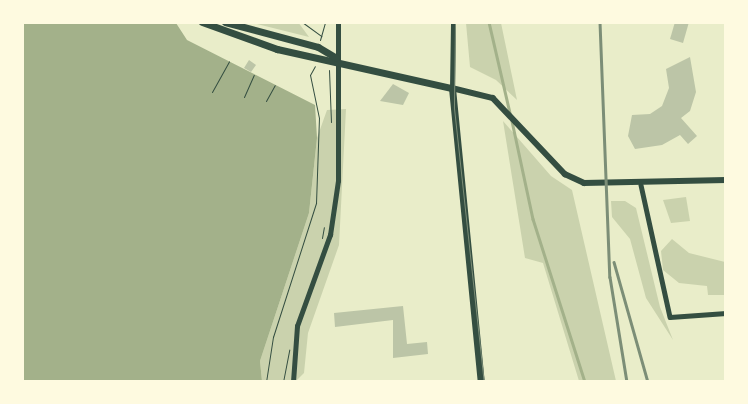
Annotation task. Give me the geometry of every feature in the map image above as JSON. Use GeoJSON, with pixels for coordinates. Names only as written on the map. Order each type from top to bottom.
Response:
{"type":"FeatureCollection","features":[{"type":"Feature","properties":{"kind":"main road"},"geometry":{"type":"LineString","coordinates":[[202,22],[278,49],[338,59],[452,88],[481,382]]}},
{"type":"Feature","properties":{"kind":"main road"},"geometry":{"type":"LineString","coordinates":[[225,22],[318,47],[338,59]]}},
{"type":"Feature","properties":{"kind":"street"},"geometry":{"type":"LineString","coordinates":[[292,382],[297,326],[330,236],[338,181],[338,22]]}},
{"type":"Feature","properties":{"kind":"street"},"geometry":{"type":"LineString","coordinates":[[453,22],[452,88],[482,92],[508,112],[565,174],[584,183],[641,185],[726,180]]}},
{"type":"Feature","properties":{"kind":"street"},"geometry":{"type":"LineString","coordinates":[[641,185],[670,316],[726,313]]}},
{"type":"Feature","properties":{"kind":"path"},"geometry":{"type":"LineString","coordinates":[[302,22],[321,36],[325,22]]}},
{"type":"Feature","properties":{"kind":"path"},"geometry":{"type":"LineString","coordinates":[[212,92],[229,61]]}},
{"type":"Feature","properties":{"kind":"path"},"geometry":{"type":"LineString","coordinates":[[266,382],[273,337],[316,203],[319,118],[310,75],[315,66]]}},
{"type":"Feature","properties":{"kind":"path"},"geometry":{"type":"LineString","coordinates":[[329,70],[332,124]]}},
{"type":"Feature","properties":{"kind":"path"},"geometry":{"type":"LineString","coordinates":[[244,97],[254,75]]}},
{"type":"Feature","properties":{"kind":"path"},"geometry":{"type":"LineString","coordinates":[[266,101],[275,86]]}},
{"type":"Feature","properties":{"kind":"path"},"geometry":{"type":"LineString","coordinates":[[320,244],[326,218]]}},
{"type":"Feature","properties":{"kind":"path"},"geometry":{"type":"LineString","coordinates":[[283,382],[289,345]]}},
{"type":"Feature","properties":{"kind":"shaded area"},"geometry":{"type":"Polygon","coordinates":[[[258,22],[298,22],[309,37],[257,24],[258,22]]]}},
{"type":"Feature","properties":{"kind":"shaded area"},"geometry":{"type":"Polygon","coordinates":[[[22,23],[176,23],[187,40],[315,105],[317,138],[309,213],[260,361],[262,381],[23,381],[22,23]]]}},
{"type":"Feature","properties":{"kind":"shaded area"},"geometry":{"type":"Polygon","coordinates":[[[466,23],[501,23],[517,100],[496,80],[470,67],[466,23]]]}},
{"type":"Feature","properties":{"kind":"shaded area"},"geometry":{"type":"Polygon","coordinates":[[[346,109],[339,245],[308,333],[304,373],[296,381],[262,381],[260,361],[309,213],[317,138],[327,110],[346,109]]]}},
{"type":"Feature","properties":{"kind":"shaded area"},"geometry":{"type":"Polygon","coordinates":[[[503,121],[551,176],[572,190],[616,381],[579,381],[543,263],[525,258],[503,121]]]}},
{"type":"Feature","properties":{"kind":"shaded area"},"geometry":{"type":"Polygon","coordinates":[[[686,197],[690,221],[671,223],[663,200],[686,197]]]}},
{"type":"Feature","properties":{"kind":"shaded area"},"geometry":{"type":"Polygon","coordinates":[[[611,201],[625,201],[636,208],[660,307],[673,340],[646,298],[630,239],[612,217],[611,201]]]}},
{"type":"Feature","properties":{"kind":"shaded area"},"geometry":{"type":"Polygon","coordinates":[[[672,239],[689,253],[725,262],[725,295],[708,295],[707,286],[679,283],[663,270],[661,251],[672,239]]]}},
{"type":"Feature","properties":{"kind":"building"},"geometry":{"type":"Polygon","coordinates":[[[675,22],[689,22],[683,43],[670,39],[675,22]]]}},
{"type":"Feature","properties":{"kind":"building"},"geometry":{"type":"Polygon","coordinates":[[[690,57],[696,92],[690,111],[681,118],[697,136],[688,144],[680,135],[662,145],[635,149],[628,136],[632,115],[650,114],[662,106],[669,88],[666,69],[690,57]]]}},
{"type":"Feature","properties":{"kind":"building"},"geometry":{"type":"Polygon","coordinates":[[[249,60],[256,65],[251,72],[244,68],[249,60]]]}},
{"type":"Feature","properties":{"kind":"building"},"geometry":{"type":"Polygon","coordinates":[[[393,84],[409,93],[403,105],[380,101],[393,84]]]}},
{"type":"Feature","properties":{"kind":"building"},"geometry":{"type":"Polygon","coordinates":[[[403,306],[407,344],[427,342],[428,354],[393,358],[393,320],[335,327],[334,313],[403,306]]]}},
{"type":"Feature","properties":{"kind":"waterway"},"geometry":{"type":"LineString","coordinates":[[489,22],[510,113]]}},
{"type":"Feature","properties":{"kind":"waterway"},"geometry":{"type":"LineString","coordinates":[[512,121],[533,219],[585,382]]}},
{"type":"Feature","properties":{"kind":"tram line"},"geometry":{"type":"LineString","coordinates":[[455,22],[454,108],[484,382]]}},
{"type":"Feature","properties":{"kind":"railway"},"geometry":{"type":"LineString","coordinates":[[600,22],[610,277],[627,382]]}},
{"type":"Feature","properties":{"kind":"railway"},"geometry":{"type":"LineString","coordinates":[[614,262],[648,382]]}}]}
